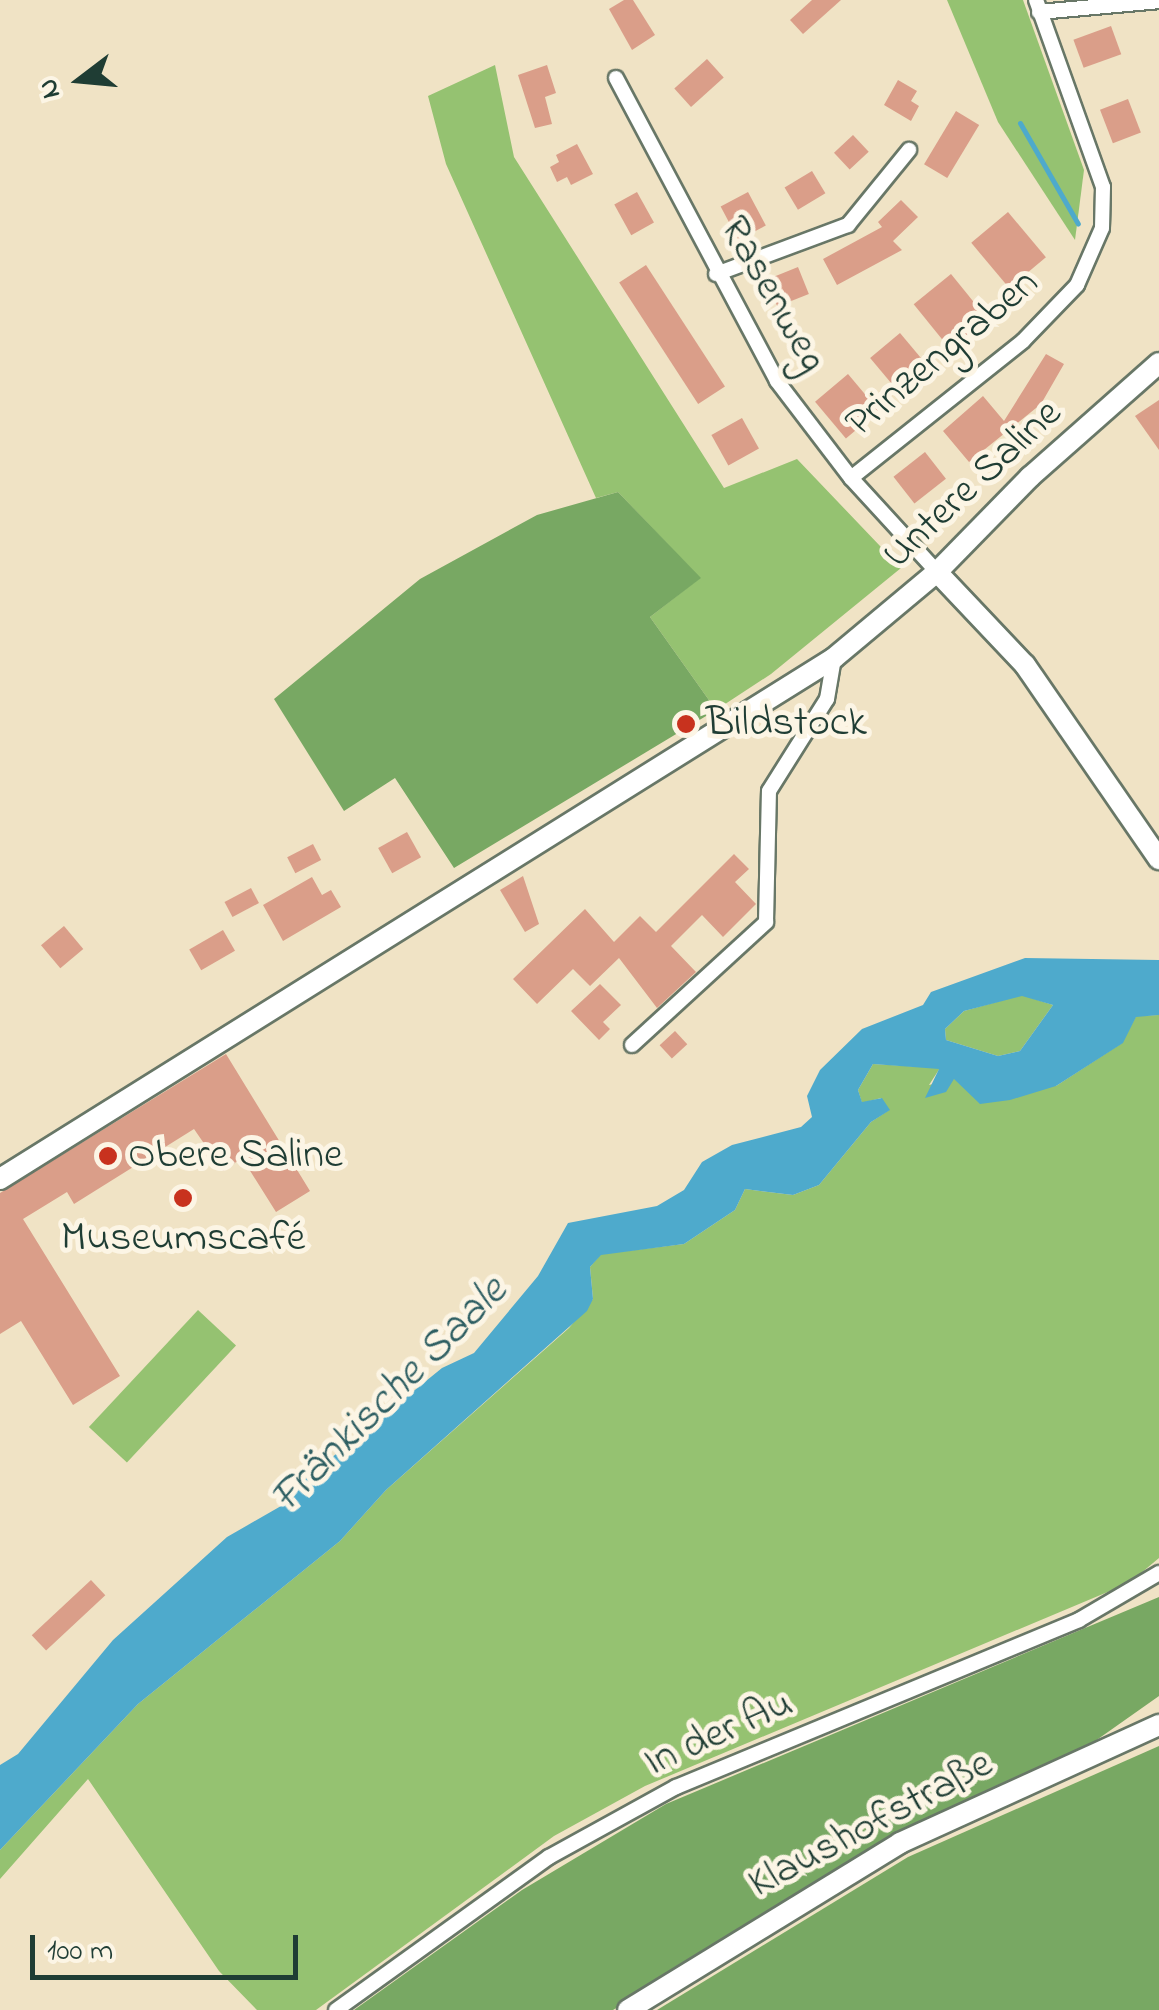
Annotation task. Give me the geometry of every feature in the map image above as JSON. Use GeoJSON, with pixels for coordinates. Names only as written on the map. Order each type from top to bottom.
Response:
{"type":"FeatureCollection","features":[{"type":"Feature","properties":{"kind":"main road","name":"Untere Saline"},"geometry":{"type":"LineString","coordinates":[[834,658],[937,572],[1030,477],[1159,363]]}},
{"type":"Feature","properties":{"kind":"main road"},"geometry":{"type":"LineString","coordinates":[[937,572],[1025,664],[1159,859]]}},
{"type":"Feature","properties":{"kind":"main road"},"geometry":{"type":"LineString","coordinates":[[0,1179],[834,658]]}},
{"type":"Feature","properties":{"kind":"main road","name":"Klaushofstraße"},"geometry":{"type":"LineString","coordinates":[[628,2010],[900,1843],[1159,1725]]}},
{"type":"Feature","properties":{"kind":"street"},"geometry":{"type":"LineString","coordinates":[[1037,6],[1159,1]]}},
{"type":"Feature","properties":{"kind":"street","name":"Prinzengraben"},"geometry":{"type":"LineString","coordinates":[[851,478],[1024,340],[1077,284],[1102,228],[1103,187],[1037,6]]}},
{"type":"Feature","properties":{"kind":"street","name":"Rasenweg"},"geometry":{"type":"LineString","coordinates":[[616,78],[716,274],[778,381],[851,478],[937,572]]}},
{"type":"Feature","properties":{"kind":"street"},"geometry":{"type":"LineString","coordinates":[[716,274],[848,225],[909,150]]}},
{"type":"Feature","properties":{"kind":"street"},"geometry":{"type":"LineString","coordinates":[[632,1045],[766,922],[770,790],[827,699],[834,658]]}},
{"type":"Feature","properties":{"kind":"street","name":"In der Au"},"geometry":{"type":"LineString","coordinates":[[336,2010],[549,1857],[676,1787],[1078,1620],[1159,1573]]}},
{"type":"Feature","properties":{"kind":"green space"},"geometry":{"type":"Polygon","coordinates":[[[947,0],[1023,0],[1084,170],[1075,240],[998,122],[947,0]]]}},
{"type":"Feature","properties":{"kind":"green space"},"geometry":{"type":"Polygon","coordinates":[[[495,65],[514,157],[724,488],[797,459],[901,568],[771,674],[716,710],[650,617],[700,578],[618,492],[596,498],[446,164],[428,96],[495,65]]]}},
{"type":"Feature","properties":{"kind":"green space"},"geometry":{"type":"Polygon","coordinates":[[[618,492],[701,578],[650,617],[716,710],[454,868],[395,778],[344,811],[274,699],[420,579],[537,515],[618,492]]]}},
{"type":"Feature","properties":{"kind":"green space"},"geometry":{"type":"Polygon","coordinates":[[[1022,995],[1053,1005],[1020,1051],[998,1056],[946,1040],[945,1029],[964,1011],[1022,995]]]}},
{"type":"Feature","properties":{"kind":"green space"},"geometry":{"type":"Polygon","coordinates":[[[1159,1015],[1159,1558],[1129,1583],[645,1786],[554,1836],[316,2010],[257,2010],[219,1971],[88,1779],[0,1879],[0,1850],[138,1704],[340,1541],[386,1490],[569,1328],[593,1299],[590,1267],[601,1254],[684,1244],[735,1210],[745,1189],[793,1195],[819,1185],[871,1122],[889,1110],[881,1098],[862,1103],[858,1090],[873,1064],[940,1068],[929,1085],[954,1079],[1056,1086],[1122,1043],[1136,1016],[1159,1015]]]}},
{"type":"Feature","properties":{"kind":"green space"},"geometry":{"type":"Polygon","coordinates":[[[198,1310],[236,1345],[127,1462],[89,1427],[198,1310]]]}},
{"type":"Feature","properties":{"kind":"green space"},"geometry":{"type":"Polygon","coordinates":[[[1159,1597],[1159,1696],[1064,1763],[793,1900],[613,2010],[354,2010],[522,1890],[666,1804],[1159,1597]]]}},
{"type":"Feature","properties":{"kind":"green space"},"geometry":{"type":"Polygon","coordinates":[[[1159,1746],[1159,2010],[657,2010],[908,1857],[1159,1746]]]}},
{"type":"Feature","properties":{"kind":"water"},"geometry":{"type":"Polygon","coordinates":[[[1025,958],[1159,960],[1159,1015],[1136,1017],[1123,1043],[1056,1086],[1010,1100],[980,1104],[954,1079],[946,1092],[925,1098],[939,1069],[873,1064],[858,1090],[862,1102],[882,1098],[890,1110],[871,1122],[819,1185],[793,1195],[745,1189],[735,1210],[684,1244],[601,1255],[590,1267],[593,1299],[587,1311],[386,1490],[340,1541],[138,1704],[0,1850],[0,1765],[18,1754],[113,1640],[227,1537],[288,1502],[293,1489],[442,1368],[474,1353],[538,1276],[568,1223],[657,1206],[684,1190],[702,1162],[732,1145],[801,1127],[812,1117],[807,1096],[820,1070],[862,1029],[923,1005],[931,992],[1025,958]],[[1022,996],[964,1011],[945,1029],[946,1040],[998,1056],[1020,1051],[1053,1005],[1022,996]]]}},
{"type":"Feature","properties":{"kind":"building"},"geometry":{"type":"Polygon","coordinates":[[[624,0],[633,0],[655,35],[632,50],[609,9],[624,0]]]}},
{"type":"Feature","properties":{"kind":"building"},"geometry":{"type":"Polygon","coordinates":[[[812,0],[841,0],[803,34],[790,20],[812,0]]]}},
{"type":"Feature","properties":{"kind":"building"},"geometry":{"type":"Polygon","coordinates":[[[1111,26],[1121,54],[1084,68],[1073,40],[1111,26]]]}},
{"type":"Feature","properties":{"kind":"building"},"geometry":{"type":"Polygon","coordinates":[[[707,59],[724,78],[691,107],[674,88],[707,59]]]}},
{"type":"Feature","properties":{"kind":"building"},"geometry":{"type":"Polygon","coordinates":[[[547,65],[556,93],[545,97],[552,124],[535,128],[518,75],[547,65]]]}},
{"type":"Feature","properties":{"kind":"building"},"geometry":{"type":"Polygon","coordinates":[[[898,80],[917,91],[911,101],[919,106],[911,121],[884,105],[898,80]]]}},
{"type":"Feature","properties":{"kind":"building"},"geometry":{"type":"Polygon","coordinates":[[[1128,99],[1141,133],[1113,143],[1100,110],[1128,99]]]}},
{"type":"Feature","properties":{"kind":"building"},"geometry":{"type":"Polygon","coordinates":[[[956,111],[979,125],[947,178],[924,164],[956,111]]]}},
{"type":"Feature","properties":{"kind":"building"},"geometry":{"type":"Polygon","coordinates":[[[853,135],[869,152],[850,170],[834,153],[853,135]]]}},
{"type":"Feature","properties":{"kind":"building"},"geometry":{"type":"Polygon","coordinates":[[[577,144],[593,174],[571,185],[567,177],[557,182],[550,167],[559,162],[556,155],[577,144]]]}},
{"type":"Feature","properties":{"kind":"building"},"geometry":{"type":"Polygon","coordinates":[[[812,171],[825,193],[798,210],[785,187],[812,171]]]}},
{"type":"Feature","properties":{"kind":"building"},"geometry":{"type":"Polygon","coordinates":[[[637,192],[654,223],[631,235],[614,205],[637,192]]]}},
{"type":"Feature","properties":{"kind":"building"},"geometry":{"type":"Polygon","coordinates":[[[748,192],[766,226],[738,240],[721,207],[748,192]]]}},
{"type":"Feature","properties":{"kind":"building"},"geometry":{"type":"Polygon","coordinates":[[[901,200],[918,217],[893,241],[902,250],[837,285],[823,259],[882,227],[878,222],[901,200]]]}},
{"type":"Feature","properties":{"kind":"building"},"geometry":{"type":"Polygon","coordinates":[[[1008,212],[1046,257],[1009,288],[971,243],[1008,212]]]}},
{"type":"Feature","properties":{"kind":"building"},"geometry":{"type":"Polygon","coordinates":[[[646,265],[725,387],[698,404],[619,282],[646,265]]]}},
{"type":"Feature","properties":{"kind":"building"},"geometry":{"type":"Polygon","coordinates":[[[798,267],[809,294],[777,307],[766,280],[798,267]]]}},
{"type":"Feature","properties":{"kind":"building"},"geometry":{"type":"Polygon","coordinates":[[[951,274],[988,319],[950,349],[914,304],[951,274]]]}},
{"type":"Feature","properties":{"kind":"building"},"geometry":{"type":"Polygon","coordinates":[[[900,333],[929,367],[899,393],[870,358],[900,333]]]}},
{"type":"Feature","properties":{"kind":"building"},"geometry":{"type":"Polygon","coordinates":[[[1046,354],[1064,364],[1041,404],[969,462],[943,431],[983,396],[1004,421],[1046,354]]]}},
{"type":"Feature","properties":{"kind":"building"},"geometry":{"type":"Polygon","coordinates":[[[848,374],[879,411],[846,438],[815,402],[848,374]]]}},
{"type":"Feature","properties":{"kind":"building"},"geometry":{"type":"Polygon","coordinates":[[[1159,400],[1159,450],[1135,416],[1159,400]]]}},
{"type":"Feature","properties":{"kind":"building"},"geometry":{"type":"Polygon","coordinates":[[[742,418],[759,449],[728,466],[711,435],[742,418]]]}},
{"type":"Feature","properties":{"kind":"building"},"geometry":{"type":"Polygon","coordinates":[[[925,452],[946,479],[914,503],[893,477],[925,452]]]}},
{"type":"Feature","properties":{"kind":"building"},"geometry":{"type":"Polygon","coordinates":[[[407,832],[421,857],[392,873],[378,848],[407,832]]]}},
{"type":"Feature","properties":{"kind":"building"},"geometry":{"type":"Polygon","coordinates":[[[313,844],[321,860],[295,873],[287,857],[313,844]]]}},
{"type":"Feature","properties":{"kind":"building"},"geometry":{"type":"Polygon","coordinates":[[[734,854],[749,869],[735,882],[756,904],[723,937],[702,915],[671,946],[696,972],[657,1008],[619,958],[590,986],[573,969],[537,1004],[513,979],[585,909],[614,942],[640,916],[656,932],[734,854]]]}},
{"type":"Feature","properties":{"kind":"building"},"geometry":{"type":"Polygon","coordinates":[[[523,876],[539,924],[525,932],[500,890],[523,876]]]}},
{"type":"Feature","properties":{"kind":"building"},"geometry":{"type":"Polygon","coordinates":[[[312,877],[322,895],[331,890],[341,907],[283,941],[263,905],[312,877]]]}},
{"type":"Feature","properties":{"kind":"building"},"geometry":{"type":"Polygon","coordinates":[[[251,888],[259,903],[232,917],[225,902],[251,888]]]}},
{"type":"Feature","properties":{"kind":"building"},"geometry":{"type":"Polygon","coordinates":[[[64,926],[83,949],[60,968],[41,945],[64,926]]]}},
{"type":"Feature","properties":{"kind":"building"},"geometry":{"type":"Polygon","coordinates":[[[223,930],[235,951],[201,970],[189,950],[223,930]]]}},
{"type":"Feature","properties":{"kind":"building"},"geometry":{"type":"Polygon","coordinates":[[[600,984],[621,1005],[603,1022],[610,1029],[599,1040],[571,1011],[600,984]]]}},
{"type":"Feature","properties":{"kind":"building"},"geometry":{"type":"Polygon","coordinates":[[[675,1031],[687,1044],[672,1058],[660,1045],[675,1031]]]}},
{"type":"Feature","properties":{"kind":"building"},"geometry":{"type":"Polygon","coordinates":[[[226,1054],[310,1191],[276,1212],[242,1158],[223,1171],[194,1129],[74,1204],[67,1192],[23,1219],[120,1376],[73,1405],[21,1321],[0,1334],[0,1193],[226,1054]]]}},
{"type":"Feature","properties":{"kind":"building"},"geometry":{"type":"Polygon","coordinates":[[[91,1580],[105,1595],[46,1651],[32,1635],[91,1580]]]}},
{"type":"Feature","properties":{"kind":"waterway"},"geometry":{"type":"LineString","coordinates":[[1020,123],[1078,224]]}},
{"type":"Feature","properties":{"kind":"place","name":"Bildstock"},"geometry":{"type":"Point","coordinates":[686,724]}},
{"type":"Feature","properties":{"kind":"place","name":"Obere Saline"},"geometry":{"type":"Point","coordinates":[108,1156]}},
{"type":"Feature","properties":{"kind":"place","name":"Museumscafé"},"geometry":{"type":"Point","coordinates":[183,1198]}},
{"type":"Feature","properties":{"kind":"water label","name":"Fränkische Saale"},"geometry":{"type":"Point","coordinates":[390,1396]}}]}
